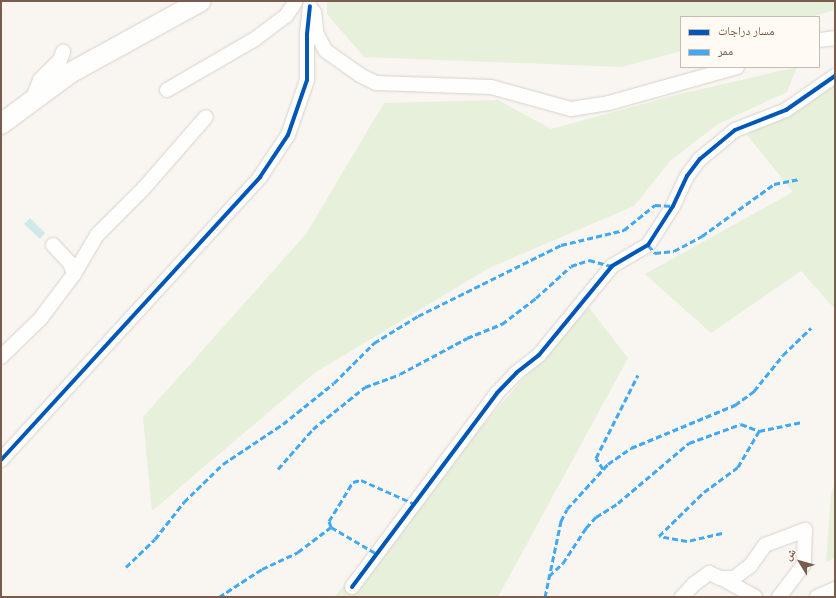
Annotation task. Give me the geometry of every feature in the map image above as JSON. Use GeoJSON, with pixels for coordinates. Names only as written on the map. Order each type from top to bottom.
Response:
{"type":"FeatureCollection","features":[{"type":"Feature","properties":{"kind":"main road"},"geometry":{"type":"LineString","coordinates":[[1,124],[70,73],[197,2]]}},
{"type":"Feature","properties":{"kind":"street"},"geometry":{"type":"LineString","coordinates":[[167,90],[255,39],[286,16],[296,1]]}},
{"type":"Feature","properties":{"kind":"street"},"geometry":{"type":"LineString","coordinates":[[310,4],[316,14],[320,43],[326,51],[360,75],[376,83],[491,87],[560,108],[586,109],[734,68]]}},
{"type":"Feature","properties":{"kind":"street"},"geometry":{"type":"LineString","coordinates":[[1,460],[260,177],[288,135],[307,80],[306,34],[310,4]]}},
{"type":"Feature","properties":{"kind":"street"},"geometry":{"type":"LineString","coordinates":[[820,40],[835,38]]}},
{"type":"Feature","properties":{"kind":"street"},"geometry":{"type":"LineString","coordinates":[[32,100],[40,80],[60,60],[63,52]]}},
{"type":"Feature","properties":{"kind":"street"},"geometry":{"type":"LineString","coordinates":[[352,587],[497,393],[539,355],[612,266],[648,245],[673,206],[687,176],[700,159],[736,130],[786,110],[835,76]]}},
{"type":"Feature","properties":{"kind":"street"},"geometry":{"type":"LineString","coordinates":[[1,357],[41,318],[74,274],[96,235],[144,188],[206,117]]}},
{"type":"Feature","properties":{"kind":"street"},"geometry":{"type":"LineString","coordinates":[[54,244],[70,263],[74,274]]}},
{"type":"Feature","properties":{"kind":"street"},"geometry":{"type":"LineString","coordinates":[[720,578],[734,578],[750,566],[765,545],[805,530],[804,564],[779,597]]}},
{"type":"Feature","properties":{"kind":"street"},"geometry":{"type":"LineString","coordinates":[[682,597],[694,584],[709,573],[755,597]]}},
{"type":"Feature","properties":{"kind":"street"},"geometry":{"type":"LineString","coordinates":[[817,597],[835,589]]}},
{"type":"Feature","properties":{"kind":"green space"},"geometry":{"type":"Polygon","coordinates":[[[327,1],[835,1],[835,10],[814,16],[680,16],[680,51],[621,67],[364,57],[327,14],[327,1]]]}},
{"type":"Feature","properties":{"kind":"green space"},"geometry":{"type":"Polygon","coordinates":[[[797,68],[787,92],[718,124],[670,161],[634,206],[489,268],[316,372],[152,511],[143,417],[306,234],[384,103],[498,100],[551,129],[676,95],[797,68]]]}},
{"type":"Feature","properties":{"kind":"green space"},"geometry":{"type":"Polygon","coordinates":[[[835,80],[835,309],[801,271],[711,333],[645,274],[793,192],[747,135],[835,80]]]}},
{"type":"Feature","properties":{"kind":"green space"},"geometry":{"type":"Polygon","coordinates":[[[587,305],[628,358],[498,597],[334,597],[587,305]]]}},
{"type":"Feature","properties":{"kind":"green space"},"geometry":{"type":"Polygon","coordinates":[[[835,482],[835,558],[826,562],[831,495],[835,482]]]}},
{"type":"Feature","properties":{"kind":"water"},"geometry":{"type":"Polygon","coordinates":[[[30,218],[45,233],[40,239],[24,224],[30,218]]]}},
{"type":"Feature","properties":{"kind":"marked path"},"geometry":{"type":"LineString","coordinates":[[648,245],[655,253],[674,251],[702,236],[774,184],[800,179]]}},
{"type":"Feature","properties":{"kind":"marked path"},"geometry":{"type":"LineString","coordinates":[[126,567],[155,539],[184,502],[223,464],[283,424],[334,383],[374,343],[418,316],[561,245],[624,230],[655,205],[673,206]]}},
{"type":"Feature","properties":{"kind":"marked path"},"geometry":{"type":"LineString","coordinates":[[278,469],[313,429],[365,387],[400,374],[467,338],[502,324],[536,298],[571,266],[589,260],[612,266]]}},
{"type":"Feature","properties":{"kind":"marked path"},"geometry":{"type":"LineString","coordinates":[[545,597],[561,521],[567,509],[608,464],[631,448],[735,405],[754,391],[783,355],[811,328]]}},
{"type":"Feature","properties":{"kind":"marked path"},"geometry":{"type":"LineString","coordinates":[[603,469],[596,458],[638,375]]}},
{"type":"Feature","properties":{"kind":"marked path"},"geometry":{"type":"LineString","coordinates":[[549,576],[563,563],[586,528],[596,517],[618,503],[689,443],[741,424],[759,431],[802,422]]}},
{"type":"Feature","properties":{"kind":"marked path"},"geometry":{"type":"LineString","coordinates":[[722,533],[687,541],[659,536],[704,492],[738,467],[759,431]]}},
{"type":"Feature","properties":{"kind":"marked path"},"geometry":{"type":"LineString","coordinates":[[331,527],[329,521],[353,482],[361,480],[415,504]]}},
{"type":"Feature","properties":{"kind":"marked path"},"geometry":{"type":"LineString","coordinates":[[219,597],[262,569],[298,552],[331,527],[377,554]]}},
{"type":"Feature","properties":{"kind":"cycle path"},"geometry":{"type":"LineString","coordinates":[[1,460],[260,177],[288,135],[307,80],[307,34],[310,6]]}},
{"type":"Feature","properties":{"kind":"cycle path"},"geometry":{"type":"LineString","coordinates":[[352,587],[497,393],[516,373],[539,355],[612,266],[648,245],[673,206],[687,176],[700,159],[735,130],[786,110],[835,76]]}}]}
